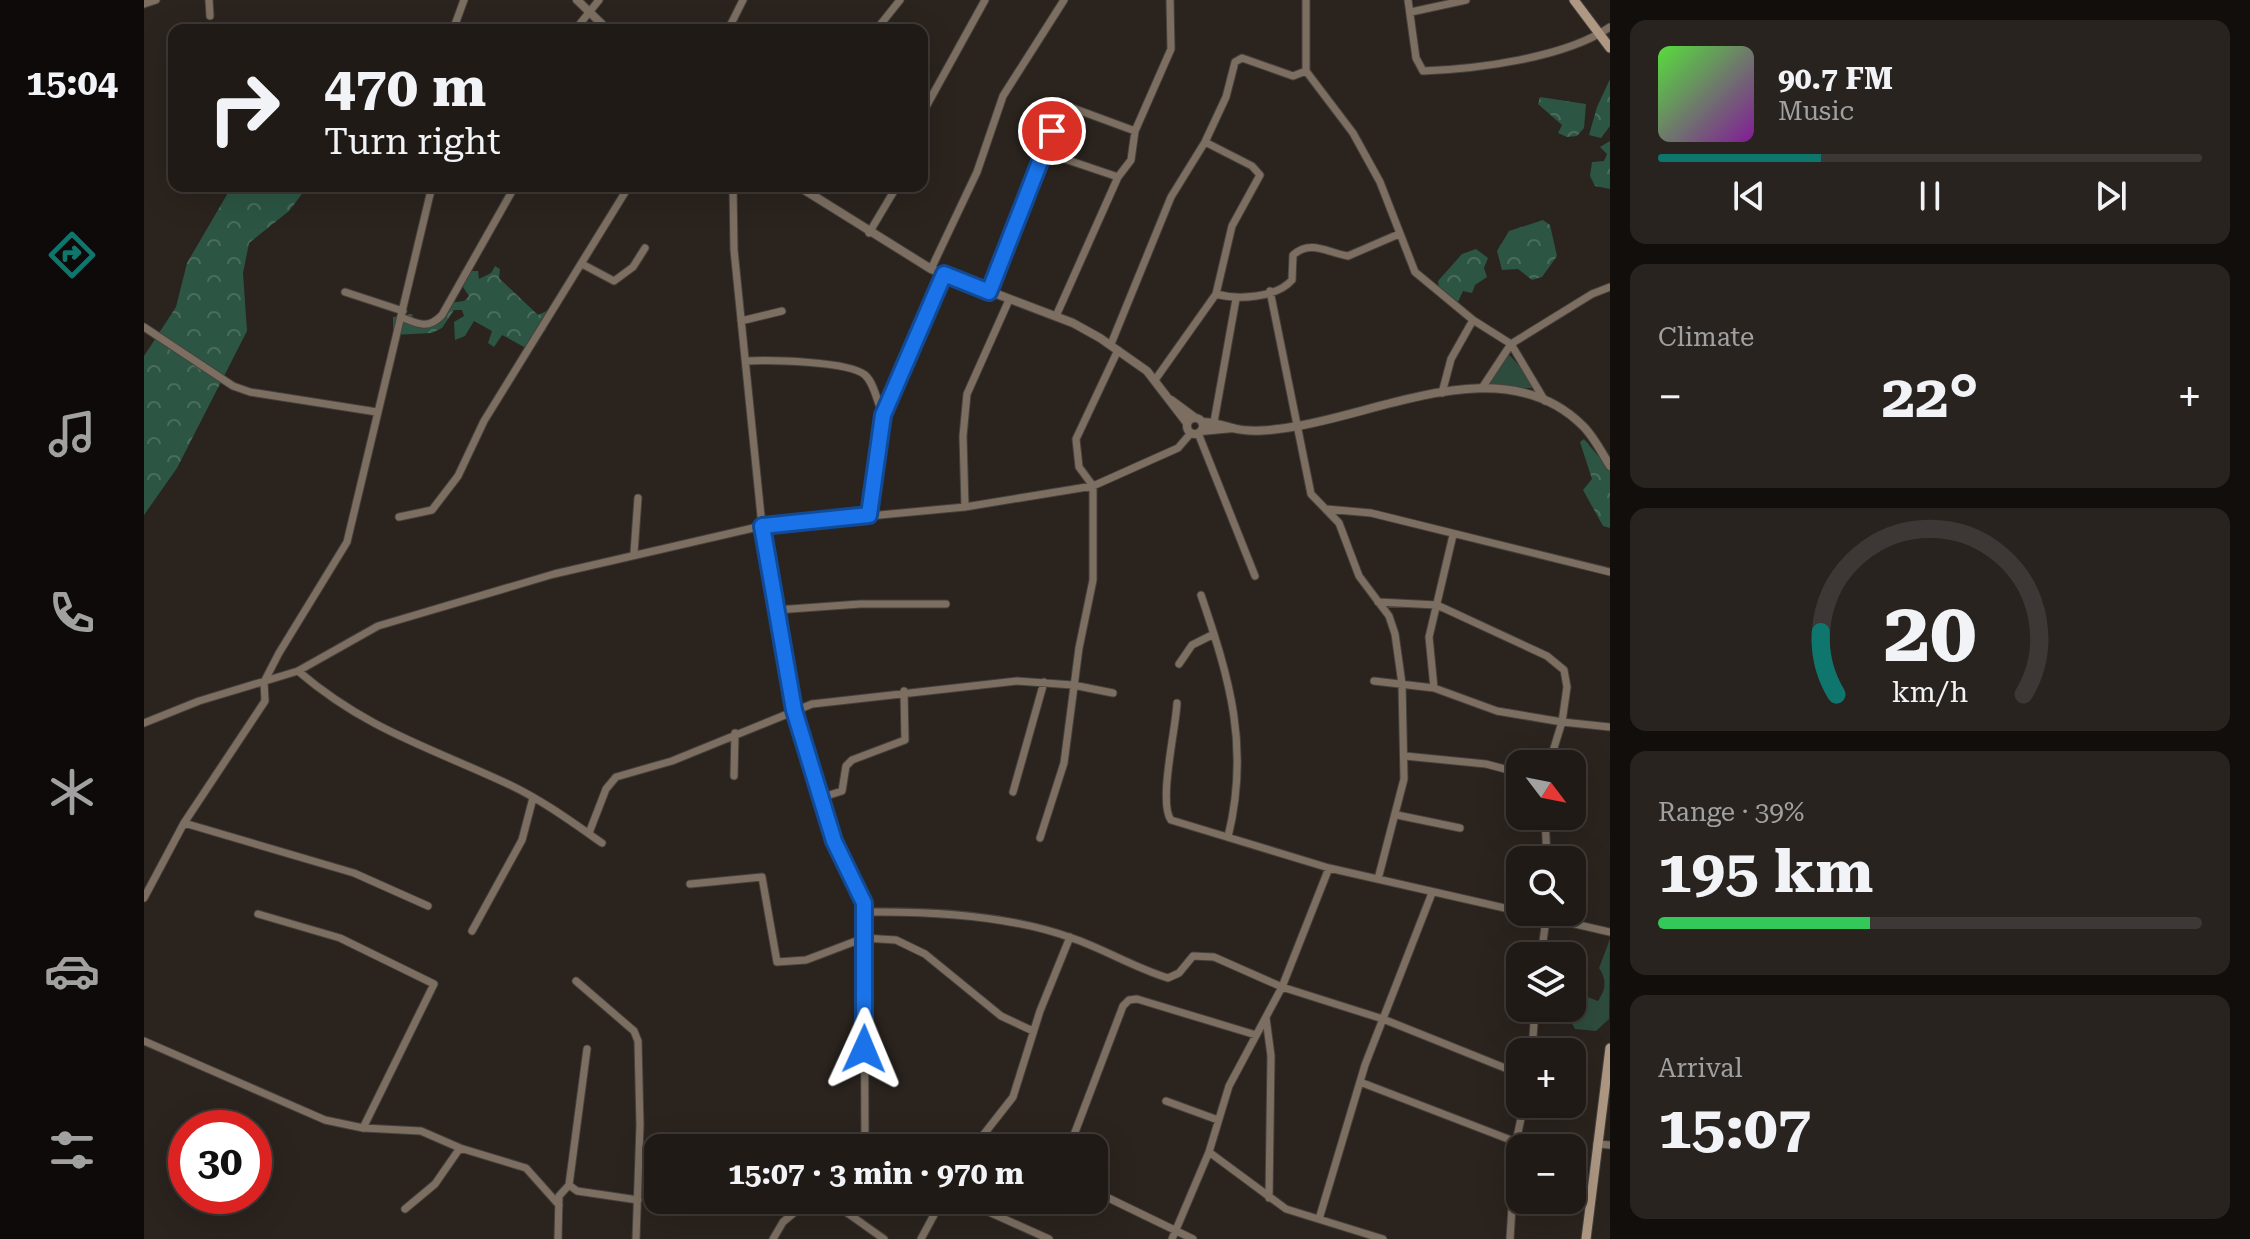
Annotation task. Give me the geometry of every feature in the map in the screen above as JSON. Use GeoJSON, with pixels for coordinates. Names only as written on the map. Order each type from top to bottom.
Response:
{"type":"FeatureCollection","features":[{"type":"Feature","properties":{"kind":"main road"},"geometry":{"type":"LineString","coordinates":[[1574,0],[1610,48]]}},
{"type":"Feature","properties":{"kind":"main road"},"geometry":{"type":"LineString","coordinates":[[1586,1239],[1597,1144],[1608,1084],[1610,1048]]}},
{"type":"Feature","properties":{"kind":"street"},"geometry":{"type":"LineString","coordinates":[[144,4],[156,0]]}},
{"type":"Feature","properties":{"kind":"street"},"geometry":{"type":"LineString","coordinates":[[209,0],[210,16]]}},
{"type":"Feature","properties":{"kind":"street"},"geometry":{"type":"LineString","coordinates":[[455,24],[464,0]]}},
{"type":"Feature","properties":{"kind":"street"},"geometry":{"type":"LineString","coordinates":[[577,0],[602,24]]}},
{"type":"Feature","properties":{"kind":"street"},"geometry":{"type":"LineString","coordinates":[[579,24],[599,0]]}},
{"type":"Feature","properties":{"kind":"street"},"geometry":{"type":"LineString","coordinates":[[731,24],[743,0]]}},
{"type":"Feature","properties":{"kind":"street"},"geometry":{"type":"LineString","coordinates":[[881,24],[900,0]]}},
{"type":"Feature","properties":{"kind":"street"},"geometry":{"type":"LineString","coordinates":[[928,103],[985,0]]}},
{"type":"Feature","properties":{"kind":"street"},"geometry":{"type":"LineString","coordinates":[[931,269],[977,172],[1003,96],[1064,0]]}},
{"type":"Feature","properties":{"kind":"street"},"geometry":{"type":"LineString","coordinates":[[1056,316],[1118,177],[1131,160],[1135,131],[1171,49],[1170,0]]}},
{"type":"Feature","properties":{"kind":"street"},"geometry":{"type":"LineString","coordinates":[[1306,0],[1306,71],[1353,133],[1380,182],[1415,272],[1473,320],[1511,344],[1545,401]]}},
{"type":"Feature","properties":{"kind":"street"},"geometry":{"type":"LineString","coordinates":[[1408,0],[1416,58],[1423,71],[1547,55],[1610,27]]}},
{"type":"Feature","properties":{"kind":"street"},"geometry":{"type":"LineString","coordinates":[[1411,12],[1466,0]]}},
{"type":"Feature","properties":{"kind":"street"},"geometry":{"type":"LineString","coordinates":[[1040,838],[1064,763],[1073,685],[1093,580],[1093,486],[1079,467],[1076,439],[1115,347],[1171,197],[1205,142],[1238,59],[1293,76],[1306,71]]}},
{"type":"Feature","properties":{"kind":"street"},"geometry":{"type":"LineString","coordinates":[[989,292],[1044,152],[1059,103],[1135,131]]}},
{"type":"Feature","properties":{"kind":"street"},"geometry":{"type":"LineString","coordinates":[[1155,380],[1216,294],[1232,226],[1260,175],[1252,166],[1205,142]]}},
{"type":"Feature","properties":{"kind":"street"},"geometry":{"type":"LineString","coordinates":[[1044,152],[1118,177]]}},
{"type":"Feature","properties":{"kind":"street"},"geometry":{"type":"LineString","coordinates":[[144,898],[184,823],[265,701],[264,682],[347,542],[431,192]]}},
{"type":"Feature","properties":{"kind":"street"},"geometry":{"type":"LineString","coordinates":[[345,292],[424,326],[432,325],[442,315],[512,192]]}},
{"type":"Feature","properties":{"kind":"street"},"geometry":{"type":"LineString","coordinates":[[399,517],[432,510],[458,476],[484,421],[625,192]]}},
{"type":"Feature","properties":{"kind":"street"},"geometry":{"type":"LineString","coordinates":[[733,192],[732,225],[762,526],[794,710],[820,798],[865,912],[865,1134]]}},
{"type":"Feature","properties":{"kind":"street"},"geometry":{"type":"LineString","coordinates":[[807,192],[931,269],[1056,316],[1115,347],[1155,380],[1196,427],[1255,576]]}},
{"type":"Feature","properties":{"kind":"street"},"geometry":{"type":"LineString","coordinates":[[869,233],[893,192]]}},
{"type":"Feature","properties":{"kind":"street"},"geometry":{"type":"LineString","coordinates":[[1216,294],[1236,299],[1286,286],[1292,280],[1293,255],[1298,250],[1321,247],[1348,256],[1399,234]]}},
{"type":"Feature","properties":{"kind":"street"},"geometry":{"type":"LineString","coordinates":[[582,264],[614,281],[623,278],[645,248]]}},
{"type":"Feature","properties":{"kind":"street"},"geometry":{"type":"LineString","coordinates":[[869,515],[883,415],[944,274]]}},
{"type":"Feature","properties":{"kind":"street"},"geometry":{"type":"LineString","coordinates":[[1482,388],[1511,344],[1592,294],[1610,287]]}},
{"type":"Feature","properties":{"kind":"street"},"geometry":{"type":"LineString","coordinates":[[1270,291],[1311,494],[1339,523],[1359,576],[1393,625],[1402,684],[1405,756],[1397,815],[1378,879]]}},
{"type":"Feature","properties":{"kind":"street"},"geometry":{"type":"LineString","coordinates":[[1214,422],[1236,299]]}},
{"type":"Feature","properties":{"kind":"street"},"geometry":{"type":"LineString","coordinates":[[965,507],[963,436],[967,394],[1009,300]]}},
{"type":"Feature","properties":{"kind":"street"},"geometry":{"type":"LineString","coordinates":[[741,321],[782,311]]}},
{"type":"Feature","properties":{"kind":"street"},"geometry":{"type":"LineString","coordinates":[[1442,393],[1451,359],[1473,320]]}},
{"type":"Feature","properties":{"kind":"street"},"geometry":{"type":"LineString","coordinates":[[144,327],[233,386],[250,392],[377,412]]}},
{"type":"Feature","properties":{"kind":"street"},"geometry":{"type":"LineString","coordinates":[[746,361],[793,361],[860,371],[871,382],[883,415]]}},
{"type":"Feature","properties":{"kind":"street"},"geometry":{"type":"LineString","coordinates":[[1196,427],[1297,426],[1442,393],[1482,388],[1517,392],[1545,401],[1585,427],[1610,466]]}},
{"type":"Feature","properties":{"kind":"street"},"geometry":{"type":"LineString","coordinates":[[144,723],[199,701],[298,671],[378,626],[634,553],[762,526],[965,507],[1093,486],[1178,448],[1196,427],[1214,422],[1233,428]]}},
{"type":"Feature","properties":{"kind":"street"},"geometry":{"type":"LineString","coordinates":[[634,553],[638,498]]}},
{"type":"Feature","properties":{"kind":"street"},"geometry":{"type":"LineString","coordinates":[[1326,509],[1371,513],[1610,572]]}},
{"type":"Feature","properties":{"kind":"street"},"geometry":{"type":"LineString","coordinates":[[1434,688],[1429,647],[1453,535]]}},
{"type":"Feature","properties":{"kind":"street"},"geometry":{"type":"LineString","coordinates":[[1201,595],[1228,674],[1239,757],[1228,837]]}},
{"type":"Feature","properties":{"kind":"street"},"geometry":{"type":"LineString","coordinates":[[1378,602],[1437,605],[1557,661],[1564,670],[1567,687],[1562,722],[1553,750]]}},
{"type":"Feature","properties":{"kind":"street"},"geometry":{"type":"LineString","coordinates":[[776,610],[860,604],[946,604]]}},
{"type":"Feature","properties":{"kind":"street"},"geometry":{"type":"LineString","coordinates":[[1179,664],[1192,645],[1214,634]]}},
{"type":"Feature","properties":{"kind":"street"},"geometry":{"type":"LineString","coordinates":[[298,671],[325,694],[388,733],[533,798],[602,843]]}},
{"type":"Feature","properties":{"kind":"street"},"geometry":{"type":"LineString","coordinates":[[1374,681],[1434,688],[1497,711],[1610,727]]}},
{"type":"Feature","properties":{"kind":"street"},"geometry":{"type":"LineString","coordinates":[[1013,792],[1044,682]]}},
{"type":"Feature","properties":{"kind":"street"},"geometry":{"type":"LineString","coordinates":[[589,833],[606,789],[616,777],[672,761],[735,733],[823,701],[986,683],[1044,682],[1113,693]]}},
{"type":"Feature","properties":{"kind":"street"},"geometry":{"type":"LineString","coordinates":[[820,798],[844,788],[845,770],[852,760],[905,740],[904,691]]}},
{"type":"Feature","properties":{"kind":"street"},"geometry":{"type":"LineString","coordinates":[[1177,703],[1167,793],[1168,818],[1329,868],[1432,893],[1506,907]]}},
{"type":"Feature","properties":{"kind":"street"},"geometry":{"type":"LineString","coordinates":[[734,776],[735,733]]}},
{"type":"Feature","properties":{"kind":"street"},"geometry":{"type":"LineString","coordinates":[[1405,756],[1486,764],[1506,769]]}},
{"type":"Feature","properties":{"kind":"street"},"geometry":{"type":"LineString","coordinates":[[472,931],[522,840],[533,798]]}},
{"type":"Feature","properties":{"kind":"street"},"geometry":{"type":"LineString","coordinates":[[1397,815],[1460,828]]}},
{"type":"Feature","properties":{"kind":"street"},"geometry":{"type":"LineString","coordinates":[[184,823],[354,873],[428,906]]}},
{"type":"Feature","properties":{"kind":"street"},"geometry":{"type":"LineString","coordinates":[[1174,1235],[1209,1152],[1229,1086],[1282,987],[1329,868]]}},
{"type":"Feature","properties":{"kind":"street"},"geometry":{"type":"LineString","coordinates":[[690,884],[762,877],[770,915],[773,956],[780,963],[814,958],[864,938],[896,940],[912,946],[1001,1016],[1033,1031]]}},
{"type":"Feature","properties":{"kind":"street"},"geometry":{"type":"LineString","coordinates":[[1319,1219],[1360,1082],[1432,893]]}},
{"type":"Feature","properties":{"kind":"street"},"geometry":{"type":"LineString","coordinates":[[865,912],[971,917],[1070,937],[1168,978],[1179,973],[1193,956],[1202,954],[1282,987],[1383,1019],[1506,1068]]}},
{"type":"Feature","properties":{"kind":"street"},"geometry":{"type":"LineString","coordinates":[[258,914],[340,938],[434,984],[363,1128]]}},
{"type":"Feature","properties":{"kind":"street"},"geometry":{"type":"LineString","coordinates":[[1586,925],[1610,932]]}},
{"type":"Feature","properties":{"kind":"street"},"geometry":{"type":"LineString","coordinates":[[986,1134],[1013,1097],[1033,1031],[1070,937]]}},
{"type":"Feature","properties":{"kind":"street"},"geometry":{"type":"LineString","coordinates":[[576,981],[634,1031],[638,1041],[636,1239]]}},
{"type":"Feature","properties":{"kind":"street"},"geometry":{"type":"LineString","coordinates":[[1075,1134],[1129,1000],[1137,999],[1256,1035]]}},
{"type":"Feature","properties":{"kind":"street"},"geometry":{"type":"LineString","coordinates":[[1266,1018],[1271,1056],[1269,1198]]}},
{"type":"Feature","properties":{"kind":"street"},"geometry":{"type":"LineString","coordinates":[[144,1041],[325,1120],[363,1128],[421,1131],[460,1148],[526,1168],[559,1205]]}},
{"type":"Feature","properties":{"kind":"street"},"geometry":{"type":"LineString","coordinates":[[558,1239],[559,1196],[569,1185],[587,1049]]}},
{"type":"Feature","properties":{"kind":"street"},"geometry":{"type":"LineString","coordinates":[[1360,1082],[1506,1138]]}},
{"type":"Feature","properties":{"kind":"street"},"geometry":{"type":"LineString","coordinates":[[1166,1101],[1218,1120]]}},
{"type":"Feature","properties":{"kind":"street"},"geometry":{"type":"LineString","coordinates":[[1597,1144],[1610,1145]]}},
{"type":"Feature","properties":{"kind":"street"},"geometry":{"type":"LineString","coordinates":[[405,1209],[435,1184],[460,1148]]}},
{"type":"Feature","properties":{"kind":"street"},"geometry":{"type":"LineString","coordinates":[[1209,1152],[1269,1198],[1296,1213],[1383,1239]]}},
{"type":"Feature","properties":{"kind":"street"},"geometry":{"type":"LineString","coordinates":[[569,1185],[577,1191],[638,1200]]}},
{"type":"Feature","properties":{"kind":"street"},"geometry":{"type":"LineString","coordinates":[[1108,1199],[1174,1235],[1193,1239]]}},
{"type":"Feature","properties":{"kind":"street"},"geometry":{"type":"LineString","coordinates":[[773,1239],[783,1222],[792,1214]]}},
{"type":"Feature","properties":{"kind":"street"},"geometry":{"type":"LineString","coordinates":[[849,1214],[884,1239]]}},
{"type":"Feature","properties":{"kind":"street"},"geometry":{"type":"LineString","coordinates":[[921,1239],[934,1214]]}},
{"type":"Feature","properties":{"kind":"street"},"geometry":{"type":"LineString","coordinates":[[993,1214],[1049,1239]]}},
{"type":"Feature","properties":{"kind":"street"},"geometry":{"type":"LineString","coordinates":[[1510,1239],[1512,1214]]}},
{"type":"Feature","properties":{"kind":"green space"},"geometry":{"type":"Polygon","coordinates":[[[1610,79],[1610,126],[1601,138],[1589,135],[1597,107],[1610,79]]]}},
{"type":"Feature","properties":{"kind":"green space"},"geometry":{"type":"Polygon","coordinates":[[[1540,97],[1586,104],[1584,128],[1577,136],[1567,137],[1558,133],[1562,125],[1538,104],[1540,97]]]}},
{"type":"Feature","properties":{"kind":"green space"},"geometry":{"type":"Polygon","coordinates":[[[1610,141],[1610,189],[1595,186],[1590,176],[1592,162],[1604,161],[1607,154],[1600,147],[1610,141]]]}},
{"type":"Feature","properties":{"kind":"green space"},"geometry":{"type":"Polygon","coordinates":[[[228,192],[303,192],[289,211],[249,243],[243,273],[247,331],[177,468],[144,515],[144,356],[176,307],[187,263],[228,192]]]}},
{"type":"Feature","properties":{"kind":"green space"},"geometry":{"type":"Polygon","coordinates":[[[1543,220],[1550,225],[1557,256],[1542,277],[1532,280],[1518,269],[1502,270],[1497,251],[1509,231],[1543,220]]]}},
{"type":"Feature","properties":{"kind":"green space"},"geometry":{"type":"Polygon","coordinates":[[[1476,249],[1488,258],[1484,268],[1487,277],[1475,285],[1472,293],[1463,291],[1458,302],[1439,289],[1438,281],[1462,254],[1476,249]]]}},
{"type":"Feature","properties":{"kind":"green space"},"geometry":{"type":"Polygon","coordinates":[[[495,266],[500,269],[499,278],[538,315],[547,311],[546,330],[526,348],[502,335],[494,347],[488,343],[492,331],[474,321],[465,336],[455,340],[454,322],[464,316],[462,310],[454,310],[442,328],[432,333],[393,335],[393,317],[412,314],[415,324],[438,318],[447,304],[464,301],[469,296],[459,281],[461,271],[478,271],[479,279],[491,273],[495,266]]]}},
{"type":"Feature","properties":{"kind":"green space"},"geometry":{"type":"Polygon","coordinates":[[[1505,350],[1539,388],[1486,388],[1505,350]]]}},
{"type":"Feature","properties":{"kind":"green space"},"geometry":{"type":"Polygon","coordinates":[[[1584,439],[1610,470],[1610,528],[1603,526],[1583,490],[1592,479],[1580,442],[1584,439]]]}},
{"type":"Feature","properties":{"kind":"green space"},"geometry":{"type":"Polygon","coordinates":[[[1610,939],[1609,1019],[1596,1031],[1575,1029],[1571,1022],[1586,1022],[1586,996],[1598,1001],[1603,992],[1603,977],[1599,968],[1610,939]]]}},
{"type":"Feature","properties":{"kind":"route"},"geometry":{"type":"LineString","coordinates":[[864,1049],[864,903],[834,841],[794,710],[762,526],[869,515],[883,415],[944,274],[989,292],[1052,131]]}}]}
